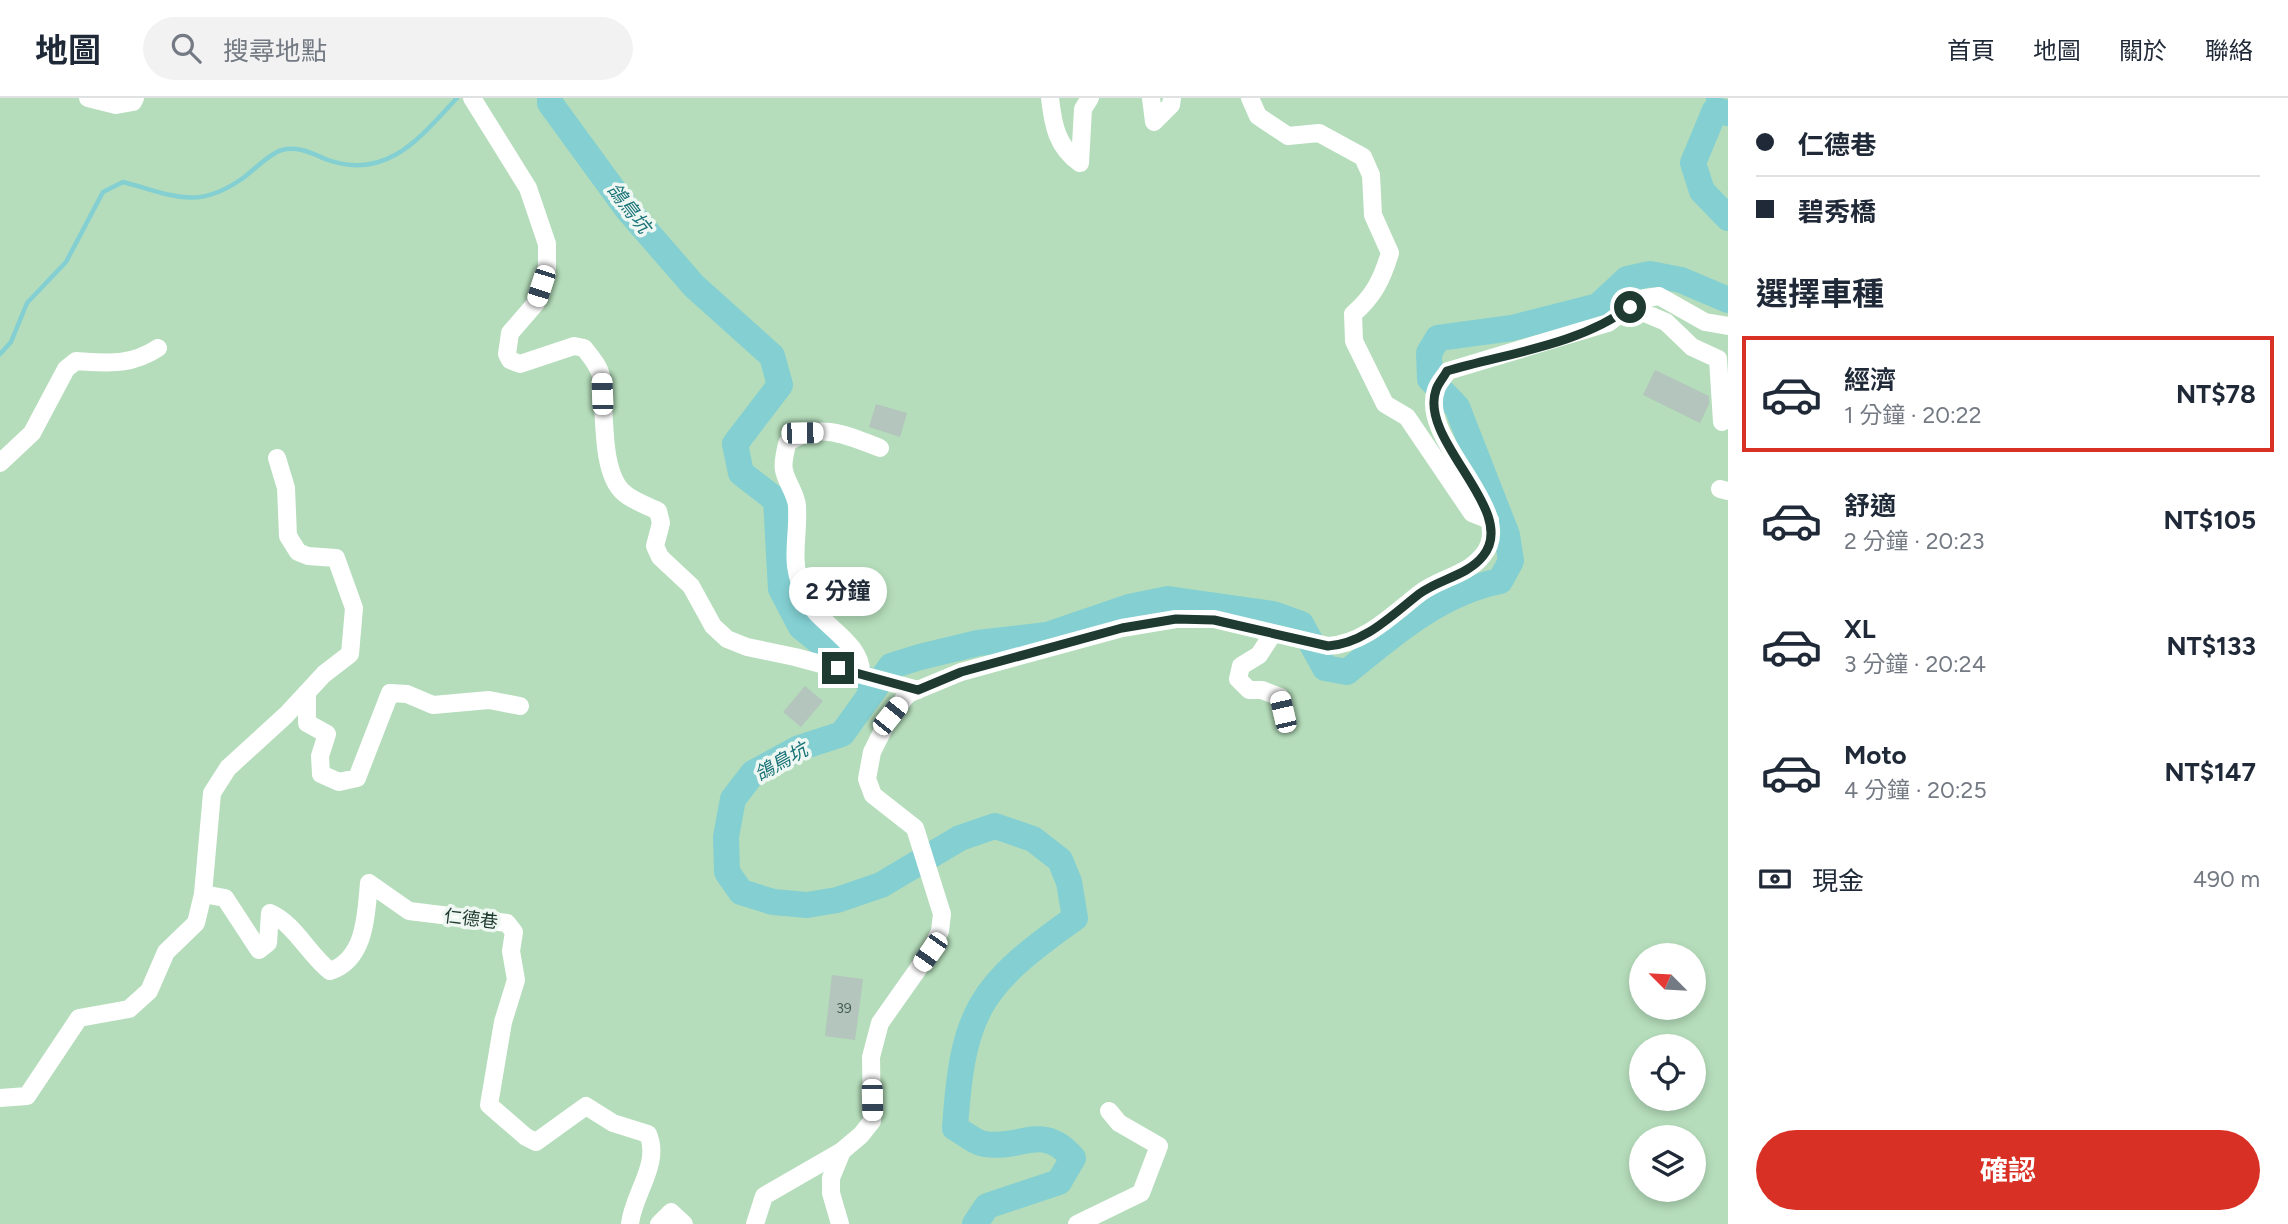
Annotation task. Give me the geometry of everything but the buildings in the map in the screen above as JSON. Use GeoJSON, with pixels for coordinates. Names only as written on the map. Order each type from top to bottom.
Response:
{"type":"FeatureCollection","features":[{"type":"Feature","properties":{"kind":"street"},"geometry":{"type":"LineString","coordinates":[[88,98],[97,103],[116,105],[133,102],[135,98]]}},
{"type":"Feature","properties":{"kind":"street"},"geometry":{"type":"LineString","coordinates":[[472,98],[483,110],[528,188],[547,244],[547,268],[536,303],[510,333],[510,360],[520,365],[574,346],[584,348],[601,374],[602,413],[615,481],[624,493],[658,511],[661,523],[655,546],[660,557],[691,586],[713,625],[727,639],[747,647],[912,687],[1122,628],[1176,619],[1214,620],[1328,646],[1341,645],[1363,637],[1428,587],[1462,573],[1483,557],[1493,540],[1490,520],[1438,424],[1434,407],[1436,390],[1447,371],[1572,337],[1608,323],[1640,299],[1659,296],[1705,322],[1728,326]]}},
{"type":"Feature","properties":{"kind":"street"},"geometry":{"type":"LineString","coordinates":[[1049,98],[1055,132],[1067,154],[1080,163],[1083,109],[1090,98]]}},
{"type":"Feature","properties":{"kind":"street"},"geometry":{"type":"LineString","coordinates":[[1150,98],[1154,122],[1171,105],[1172,98]]}},
{"type":"Feature","properties":{"kind":"street"},"geometry":{"type":"LineString","coordinates":[[1250,98],[1258,116],[1288,136],[1320,133],[1363,157],[1371,175],[1373,215],[1390,253],[1381,282],[1370,299],[1353,314],[1354,341],[1385,404],[1406,417],[1472,513],[1490,520]]}},
{"type":"Feature","properties":{"kind":"street"},"geometry":{"type":"LineString","coordinates":[[1630,307],[1666,322],[1692,347],[1718,359],[1722,422]]}},
{"type":"Feature","properties":{"kind":"street"},"geometry":{"type":"LineString","coordinates":[[0,463],[32,433],[66,369],[76,361],[110,363],[140,360],[158,348]]}},
{"type":"Feature","properties":{"kind":"street"},"geometry":{"type":"LineString","coordinates":[[861,674],[861,666],[848,645],[810,605],[799,582],[793,559],[797,503],[783,470],[787,443],[802,433],[841,432],[880,449]]}},
{"type":"Feature","properties":{"kind":"street"},"geometry":{"type":"LineString","coordinates":[[0,1098],[27,1096],[79,1018],[129,1009],[149,991],[166,952],[196,923],[203,894],[212,793],[228,768],[324,674],[350,654],[354,608],[336,558],[308,556],[298,552],[288,536],[286,488],[277,458]]}},
{"type":"Feature","properties":{"kind":"street"},"geometry":{"type":"LineString","coordinates":[[1272,635],[1259,655],[1241,666],[1238,679],[1249,690],[1262,690],[1280,697],[1283,712]]}},
{"type":"Feature","properties":{"kind":"street"},"geometry":{"type":"LineString","coordinates":[[755,1224],[764,1196],[842,1151],[861,1135],[872,1121],[871,1057],[880,1023],[930,952],[940,931],[942,914],[915,828],[873,795],[867,779],[872,752],[890,716],[912,687]]}},
{"type":"Feature","properties":{"kind":"street"},"geometry":{"type":"LineString","coordinates":[[307,693],[307,723],[327,734],[320,756],[321,774],[339,782],[357,778],[390,693],[407,694],[433,705],[489,701],[520,706]]}},
{"type":"Feature","properties":{"kind":"street","name":"仁德巷"},"geometry":{"type":"LineString","coordinates":[[203,894],[225,898],[259,950],[268,943],[270,913],[280,917],[313,958],[330,971],[345,962],[364,933],[369,883],[409,911],[507,923],[514,932],[511,951],[516,980],[503,1021],[489,1105],[526,1138],[536,1142],[586,1106],[613,1123],[648,1134],[654,1147],[645,1180],[631,1211],[630,1224]]}},
{"type":"Feature","properties":{"kind":"street"},"geometry":{"type":"LineString","coordinates":[[1077,1224],[1140,1193],[1160,1146],[1119,1123],[1109,1111]]}},
{"type":"Feature","properties":{"kind":"street"},"geometry":{"type":"LineString","coordinates":[[840,1224],[831,1193],[831,1178],[842,1151]]}},
{"type":"Feature","properties":{"kind":"street"},"geometry":{"type":"LineString","coordinates":[[659,1224],[671,1212],[684,1224]]}},
{"type":"Feature","properties":{"kind":"green space"},"geometry":{"type":"Polygon","coordinates":[[[0,98],[1728,98],[1728,1224],[0,1224],[0,98]]]}},
{"type":"Feature","properties":{"kind":"waterway"},"geometry":{"type":"LineString","coordinates":[[0,354],[11,342],[27,303],[66,262],[103,192],[123,182],[184,197],[212,194],[243,178],[272,155],[288,149],[312,153],[349,165],[368,165],[386,160],[402,151],[430,127],[457,98]]}},
{"type":"Feature","properties":{"kind":"waterway"},"geometry":{"type":"LineString","coordinates":[[542,98],[550,103]]}},
{"type":"Feature","properties":{"kind":"waterway","name":"鴿鳥坑"},"geometry":{"type":"LineString","coordinates":[[550,98],[550,103],[628,210],[694,286],[772,356],[780,385],[735,444],[741,473],[776,500],[781,589],[801,627],[870,683]]}},
{"type":"Feature","properties":{"kind":"waterway"},"geometry":{"type":"LineString","coordinates":[[1708,98],[1715,110]]}},
{"type":"Feature","properties":{"kind":"waterway"},"geometry":{"type":"LineString","coordinates":[[1728,113],[1715,110],[1693,163],[1702,191],[1728,218]]}},
{"type":"Feature","properties":{"kind":"waterway"},"geometry":{"type":"LineString","coordinates":[[975,1224],[987,1206],[1059,1182],[1073,1158],[1051,1141],[1041,1139],[1010,1144],[985,1144],[955,1128],[964,1055],[971,1028],[982,1004],[997,983],[1017,963],[1075,918],[1069,882],[1060,860],[1033,839],[995,826],[960,838],[881,885],[837,900],[807,905],[773,902],[741,892],[727,872],[726,837],[733,799],[753,773],[799,748],[842,734],[891,666],[978,643],[1047,635],[1129,607],[1168,599],[1273,614],[1301,624],[1325,668],[1347,672],[1437,605],[1457,595],[1500,581],[1511,561],[1507,535],[1457,407],[1430,379],[1429,353],[1438,338],[1512,328],[1598,306],[1627,279],[1650,274],[1681,280],[1728,300]]}},
{"type":"Feature","properties":{"kind":"route"},"geometry":{"type":"LineString","coordinates":[[838,668],[918,690],[961,672],[1122,628],[1176,619],[1214,620],[1328,646],[1341,645],[1363,637],[1428,587],[1462,573],[1483,557],[1493,540],[1490,520],[1438,424],[1434,407],[1436,390],[1447,371],[1572,337],[1608,323],[1630,307]]}}]}
